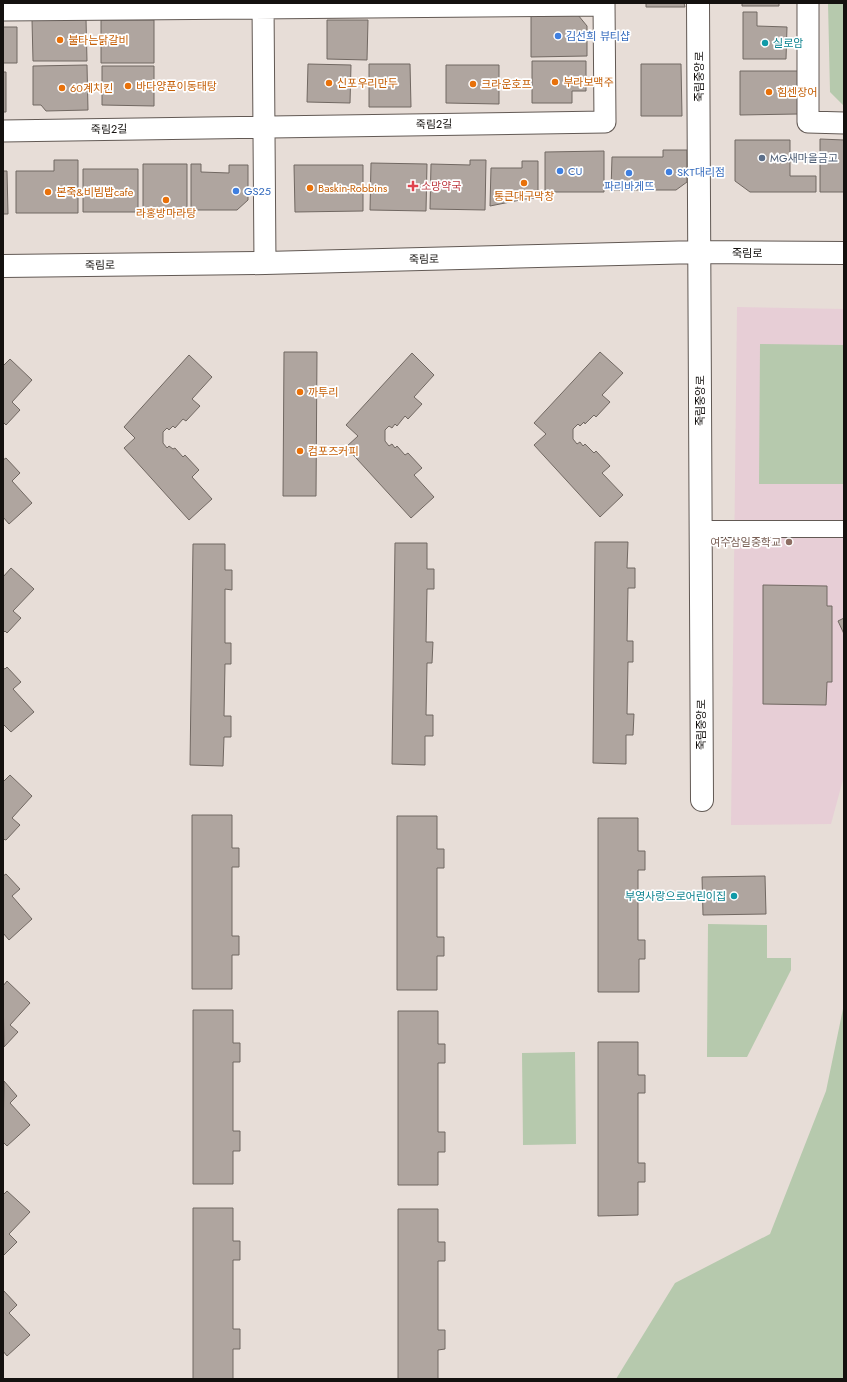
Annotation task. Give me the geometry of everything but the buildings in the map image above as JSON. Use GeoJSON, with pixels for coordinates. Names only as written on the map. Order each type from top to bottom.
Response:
{"type":"FeatureCollection","features":[{"type":"Feature","properties":{"kind":"street","name":"죽림중앙로"},"geometry":{"type":"LineString","coordinates":[[698,3],[702,800]]}},
{"type":"Feature","properties":{"kind":"street"},"geometry":{"type":"LineString","coordinates":[[808,3],[808,122],[844,123]]}},
{"type":"Feature","properties":{"kind":"street"},"geometry":{"type":"LineString","coordinates":[[3,10],[263,6],[604,4]]}},
{"type":"Feature","properties":{"kind":"street","name":"죽림2길"},"geometry":{"type":"LineString","coordinates":[[3,131],[605,122],[604,4]]}},
{"type":"Feature","properties":{"kind":"street"},"geometry":{"type":"LineString","coordinates":[[263,6],[265,263]]}},
{"type":"Feature","properties":{"kind":"street","name":"죽림로"},"geometry":{"type":"LineString","coordinates":[[3,266],[265,263],[699,252],[844,253]]}},
{"type":"Feature","properties":{"kind":"street"},"geometry":{"type":"LineString","coordinates":[[700,529],[844,529]]}},
{"type":"Feature","properties":{"kind":"shaded area","name":"여수삼일중학교"},"geometry":{"type":"Polygon","coordinates":[[[737,307],[844,309],[844,776],[831,824],[731,825],[737,307]]]}},
{"type":"Feature","properties":{"kind":"green space"},"geometry":{"type":"Polygon","coordinates":[[[828,3],[844,3],[844,106],[830,92],[828,3]]]}},
{"type":"Feature","properties":{"kind":"green space"},"geometry":{"type":"Polygon","coordinates":[[[760,344],[844,345],[844,484],[759,484],[760,344]]]}},
{"type":"Feature","properties":{"kind":"green space"},"geometry":{"type":"Polygon","coordinates":[[[708,924],[767,925],[767,958],[791,958],[791,970],[747,1057],[707,1057],[708,924]]]}},
{"type":"Feature","properties":{"kind":"green space"},"geometry":{"type":"Polygon","coordinates":[[[844,1004],[844,1379],[616,1379],[675,1283],[770,1234],[826,1091],[844,1004]]]}},
{"type":"Feature","properties":{"kind":"green space"},"geometry":{"type":"Polygon","coordinates":[[[575,1052],[576,1144],[523,1145],[522,1053],[575,1052]]]}},
{"type":"Feature","properties":{"kind":"place","name":"김선희 뷰티샵"},"geometry":{"type":"Point","coordinates":[558,36]}},
{"type":"Feature","properties":{"kind":"place","name":"불타는닭갈비"},"geometry":{"type":"Point","coordinates":[60,40]}},
{"type":"Feature","properties":{"kind":"place","name":"실로암"},"geometry":{"type":"Point","coordinates":[765,43]}},
{"type":"Feature","properties":{"kind":"place","name":"부라보맥주"},"geometry":{"type":"Point","coordinates":[555,82]}},
{"type":"Feature","properties":{"kind":"place","name":"신포우리만두"},"geometry":{"type":"Point","coordinates":[329,83]}},
{"type":"Feature","properties":{"kind":"place","name":"크라운호프"},"geometry":{"type":"Point","coordinates":[473,84]}},
{"type":"Feature","properties":{"kind":"place","name":"바다양푼이동태탕"},"geometry":{"type":"Point","coordinates":[128,86]}},
{"type":"Feature","properties":{"kind":"place","name":"60계치킨"},"geometry":{"type":"Point","coordinates":[62,88]}},
{"type":"Feature","properties":{"kind":"place","name":"힘센장어"},"geometry":{"type":"Point","coordinates":[769,92]}},
{"type":"Feature","properties":{"kind":"place","name":"MG새마을금고"},"geometry":{"type":"Point","coordinates":[762,158]}},
{"type":"Feature","properties":{"kind":"place","name":"CU"},"geometry":{"type":"Point","coordinates":[560,171]}},
{"type":"Feature","properties":{"kind":"place","name":"SKT대리점"},"geometry":{"type":"Point","coordinates":[669,172]}},
{"type":"Feature","properties":{"kind":"place","name":"파리바게뜨"},"geometry":{"type":"Point","coordinates":[629,173]}},
{"type":"Feature","properties":{"kind":"place","name":"통큰대구막창"},"geometry":{"type":"Point","coordinates":[524,183]}},
{"type":"Feature","properties":{"kind":"place","name":"소망약국"},"geometry":{"type":"Point","coordinates":[413,186]}},
{"type":"Feature","properties":{"kind":"place","name":"Baskin-Robbins"},"geometry":{"type":"Point","coordinates":[310,188]}},
{"type":"Feature","properties":{"kind":"place","name":"GS25"},"geometry":{"type":"Point","coordinates":[236,191]}},
{"type":"Feature","properties":{"kind":"place","name":"본죽&비빔밥cafe"},"geometry":{"type":"Point","coordinates":[48,192]}},
{"type":"Feature","properties":{"kind":"place","name":"라홍방마라탕"},"geometry":{"type":"Point","coordinates":[166,200]}},
{"type":"Feature","properties":{"kind":"place","name":"까투리"},"geometry":{"type":"Point","coordinates":[300,392]}},
{"type":"Feature","properties":{"kind":"place","name":"컴포즈커피"},"geometry":{"type":"Point","coordinates":[300,451]}},
{"type":"Feature","properties":{"kind":"place","name":"여수삼일중학교"},"geometry":{"type":"Point","coordinates":[789,542]}},
{"type":"Feature","properties":{"kind":"place","name":"부영사랑으로어린이집"},"geometry":{"type":"Point","coordinates":[734,896]}}]}
